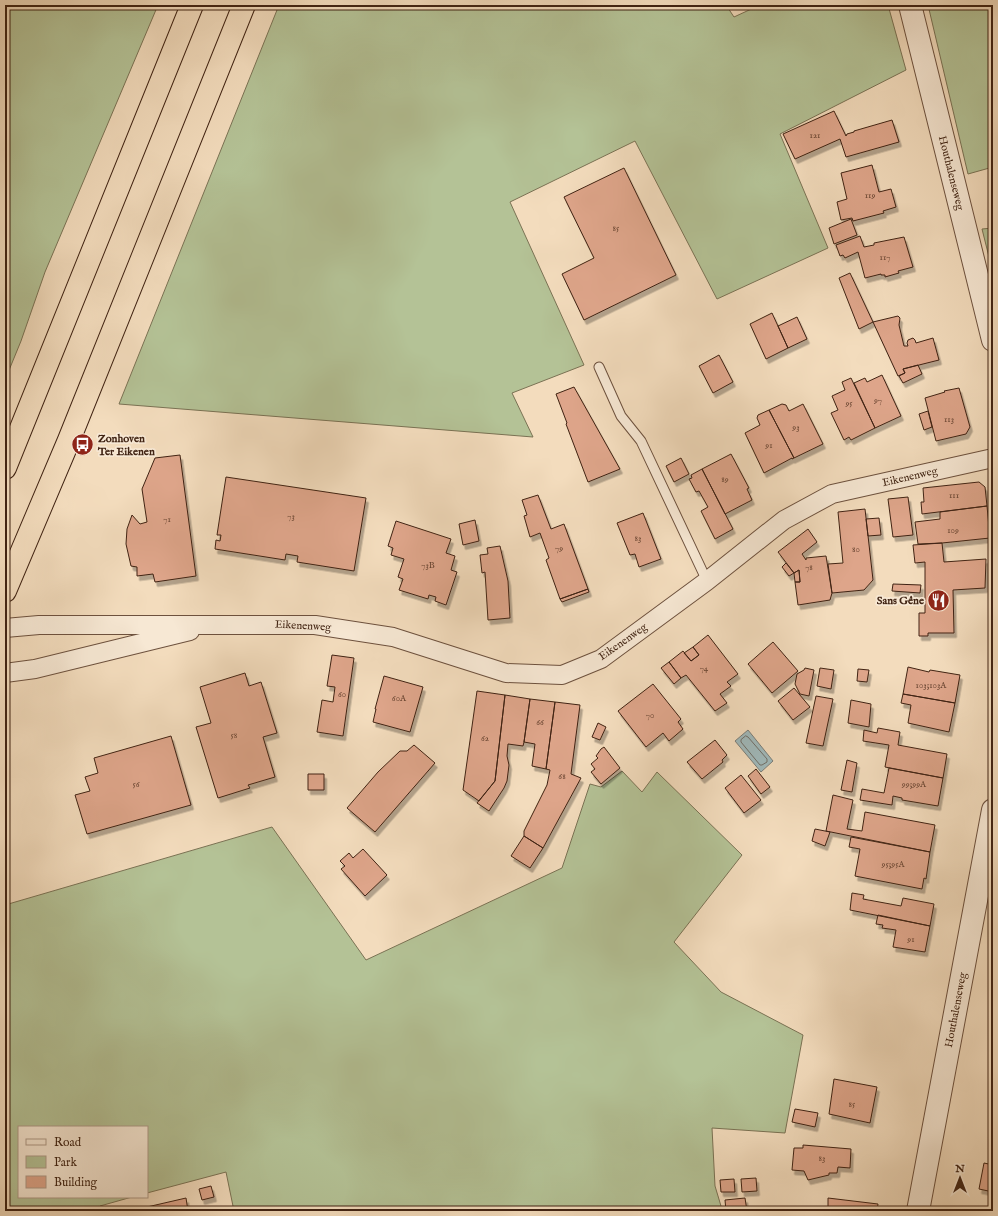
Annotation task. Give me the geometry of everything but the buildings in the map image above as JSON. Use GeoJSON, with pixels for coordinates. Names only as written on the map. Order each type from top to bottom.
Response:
{"type":"FeatureCollection","features":[{"type":"Feature","properties":{"kind":"highway"},"geometry":{"type":"LineString","coordinates":[[5,468],[192,5]]}},
{"type":"Feature","properties":{"kind":"highway"},"geometry":{"type":"LineString","coordinates":[[5,591],[69,440],[244,5]]}},
{"type":"Feature","properties":{"kind":"street","name":"Houthalenseweg"},"geometry":{"type":"LineString","coordinates":[[910,5],[993,340]]}},
{"type":"Feature","properties":{"kind":"street","name":"Eikenenweg"},"geometry":{"type":"LineString","coordinates":[[5,628],[39,625],[315,625],[393,637],[506,673],[562,675],[601,659],[707,581],[784,520],[832,494],[993,458]]}},
{"type":"Feature","properties":{"kind":"street","name":"Eikenenweg"},"geometry":{"type":"LineString","coordinates":[[5,673],[35,669],[218,625]]}},
{"type":"Feature","properties":{"kind":"street","name":"Houthalenseweg"},"geometry":{"type":"LineString","coordinates":[[918,1211],[993,810]]}},
{"type":"Feature","properties":{"kind":"lane"},"geometry":{"type":"LineString","coordinates":[[599,367],[621,416],[640,441],[707,581]]}},
{"type":"Feature","properties":{"kind":"green space"},"geometry":{"type":"Polygon","coordinates":[[[5,5],[158,5],[45,272],[21,341],[5,380],[5,5]]]}},
{"type":"Feature","properties":{"kind":"green space"},"geometry":{"type":"Polygon","coordinates":[[[279,5],[726,5],[734,17],[760,5],[888,5],[906,70],[780,134],[828,248],[717,299],[635,141],[510,202],[584,365],[512,393],[533,437],[119,404],[279,5]]]}},
{"type":"Feature","properties":{"kind":"green space"},"geometry":{"type":"Polygon","coordinates":[[[928,5],[993,5],[993,167],[968,174],[928,5]]]}},
{"type":"Feature","properties":{"kind":"green space"},"geometry":{"type":"Polygon","coordinates":[[[993,228],[993,273],[982,229],[993,228]]]}},
{"type":"Feature","properties":{"kind":"green space"},"geometry":{"type":"Polygon","coordinates":[[[622,771],[642,792],[657,772],[742,855],[674,942],[721,992],[803,1035],[785,1133],[712,1128],[715,1186],[721,1206],[720,1211],[234,1211],[226,1172],[148,1193],[148,1126],[18,1126],[18,1198],[128,1198],[100,1206],[101,1211],[5,1211],[5,905],[272,827],[366,960],[562,868],[590,784],[601,787],[622,771]]]}},
{"type":"Feature","properties":{"kind":"water"},"geometry":{"type":"Polygon","coordinates":[[[748,730],[773,761],[761,772],[735,741],[748,730]]]}},
{"type":"Feature","properties":{"kind":"place","name":"Zonhoven Ter Eikenen"},"geometry":{"type":"Point","coordinates":[82,445]}},
{"type":"Feature","properties":{"kind":"place","name":"Sans Gêne"},"geometry":{"type":"Point","coordinates":[939,601]}}]}
